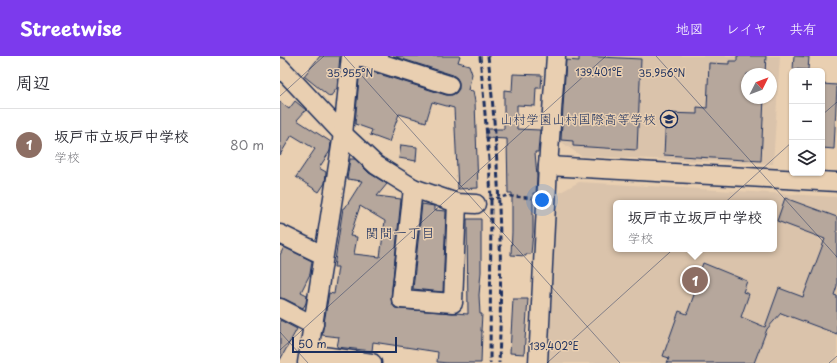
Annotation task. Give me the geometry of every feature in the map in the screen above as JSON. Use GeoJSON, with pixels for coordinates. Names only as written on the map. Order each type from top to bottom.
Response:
{"type":"FeatureCollection","features":[{"type":"Feature","properties":{"kind":"street"},"geometry":{"type":"LineString","coordinates":[[351,56],[343,134],[308,358],[372,363]]}},
{"type":"Feature","properties":{"kind":"street"},"geometry":{"type":"LineString","coordinates":[[358,56],[449,85]]}},
{"type":"Feature","properties":{"kind":"street"},"geometry":{"type":"LineString","coordinates":[[538,363],[548,166],[556,56]]}},
{"type":"Feature","properties":{"kind":"street"},"geometry":{"type":"LineString","coordinates":[[280,67],[343,134],[376,165],[413,188],[457,204],[476,204]]}},
{"type":"Feature","properties":{"kind":"street"},"geometry":{"type":"LineString","coordinates":[[548,166],[837,182]]}},
{"type":"Feature","properties":{"kind":"street"},"geometry":{"type":"LineString","coordinates":[[413,188],[401,299],[453,304],[457,204]]}},
{"type":"Feature","properties":{"kind":"street"},"geometry":{"type":"LineString","coordinates":[[280,234],[324,255]]}},
{"type":"Feature","properties":{"kind":"street"},"geometry":{"type":"LineString","coordinates":[[280,308],[314,324]]}},
{"type":"Feature","properties":{"kind":"path"},"geometry":{"type":"LineString","coordinates":[[506,196],[539,199]]}},
{"type":"Feature","properties":{"kind":"shaded area","name":"山村学園山村国際高等学校"},"geometry":{"type":"Polygon","coordinates":[[[565,56],[780,56],[777,102],[777,68],[741,68],[741,104],[777,104],[773,164],[581,156],[560,141],[565,56]]]}},
{"type":"Feature","properties":{"kind":"shaded area"},"geometry":{"type":"Polygon","coordinates":[[[579,182],[837,197],[837,363],[548,363],[557,194],[579,182]]]}},
{"type":"Feature","properties":{"kind":"building"},"geometry":{"type":"Polygon","coordinates":[[[320,56],[340,56],[337,88],[330,97],[304,76],[320,56]]]}},
{"type":"Feature","properties":{"kind":"building"},"geometry":{"type":"Polygon","coordinates":[[[393,56],[460,56],[458,62],[469,65],[472,74],[468,90],[473,91],[475,102],[478,188],[458,189],[454,108],[432,102],[426,122],[399,114],[389,142],[370,135],[372,130],[355,124],[360,68],[446,95],[452,95],[459,89],[459,82],[453,75],[393,56]]]}},
{"type":"Feature","properties":{"kind":"building"},"geometry":{"type":"Polygon","coordinates":[[[579,56],[641,59],[637,150],[573,146],[573,141],[561,140],[566,60],[579,61],[579,56]]]}},
{"type":"Feature","properties":{"kind":"building"},"geometry":{"type":"Polygon","coordinates":[[[737,56],[766,56],[765,68],[741,68],[741,104],[764,104],[761,161],[664,155],[666,113],[697,114],[697,107],[707,108],[709,63],[729,64],[729,61],[737,61],[737,56]]]}},
{"type":"Feature","properties":{"kind":"building"},"geometry":{"type":"Polygon","coordinates":[[[794,56],[809,57],[808,68],[793,68],[794,56]]]}},
{"type":"Feature","properties":{"kind":"building"},"geometry":{"type":"Polygon","coordinates":[[[513,74],[542,75],[541,88],[536,88],[535,106],[517,105],[517,129],[540,130],[538,152],[535,152],[537,177],[536,193],[533,193],[533,232],[531,254],[526,254],[526,256],[511,255],[512,193],[508,193],[507,139],[486,138],[486,129],[504,129],[504,90],[512,91],[513,74]]]}},
{"type":"Feature","properties":{"kind":"building"},"geometry":{"type":"Polygon","coordinates":[[[825,84],[837,85],[834,149],[825,148],[825,84]]]}},
{"type":"Feature","properties":{"kind":"building"},"geometry":{"type":"Polygon","coordinates":[[[295,101],[306,110],[297,120],[331,142],[330,151],[319,168],[326,172],[325,183],[319,192],[296,177],[315,149],[292,135],[280,155],[280,102],[289,109],[295,101]]]}},
{"type":"Feature","properties":{"kind":"building"},"geometry":{"type":"Polygon","coordinates":[[[401,145],[417,147],[416,161],[399,158],[401,145]]]}},
{"type":"Feature","properties":{"kind":"building"},"geometry":{"type":"Polygon","coordinates":[[[350,159],[355,159],[369,173],[387,184],[377,196],[401,199],[391,298],[392,304],[395,308],[468,314],[467,219],[481,219],[481,272],[479,295],[480,314],[482,314],[481,363],[437,362],[438,352],[373,342],[372,351],[337,347],[339,337],[322,335],[329,293],[334,294],[338,267],[334,267],[343,208],[345,208],[362,181],[347,179],[350,159]],[[360,206],[350,236],[357,237],[354,254],[380,257],[385,221],[360,206]]]}},
{"type":"Feature","properties":{"kind":"building"},"geometry":{"type":"Polygon","coordinates":[[[785,198],[837,217],[837,286],[834,295],[837,296],[837,334],[781,313],[767,329],[754,363],[667,363],[669,358],[663,356],[679,311],[687,314],[703,263],[747,281],[743,292],[749,294],[741,317],[765,327],[779,288],[803,297],[825,239],[777,221],[785,198]]]}},
{"type":"Feature","properties":{"kind":"building"},"geometry":{"type":"Polygon","coordinates":[[[422,204],[434,206],[434,210],[446,211],[443,292],[413,289],[422,204]]]}},
{"type":"Feature","properties":{"kind":"building"},"geometry":{"type":"Polygon","coordinates":[[[284,247],[312,261],[310,274],[301,292],[307,295],[306,303],[303,308],[280,298],[280,255],[284,247]]]}},
{"type":"Feature","properties":{"kind":"building"},"geometry":{"type":"Polygon","coordinates":[[[513,299],[528,299],[524,354],[510,353],[513,299]]]}},
{"type":"Feature","properties":{"kind":"building"},"geometry":{"type":"Polygon","coordinates":[[[280,320],[297,329],[280,360],[280,320]]]}},
{"type":"Feature","properties":{"kind":"railway"},"geometry":{"type":"LineString","coordinates":[[480,56],[491,199],[490,363]]}},
{"type":"Feature","properties":{"kind":"railway"},"geometry":{"type":"LineString","coordinates":[[488,56],[495,133],[499,210],[501,286],[499,363]]}},
{"type":"Feature","properties":{"kind":"place","name":"山村学園山村国際高等学校"},"geometry":{"type":"Point","coordinates":[669,119]}},
{"type":"Feature","properties":{"kind":"place","name":"坂戸市立坂戸中学校"},"geometry":{"type":"Point","coordinates":[695,280]}},
{"type":"Feature","properties":{"kind":"district","name":"関間一丁目"},"geometry":{"type":"Point","coordinates":[400,233]}}]}
